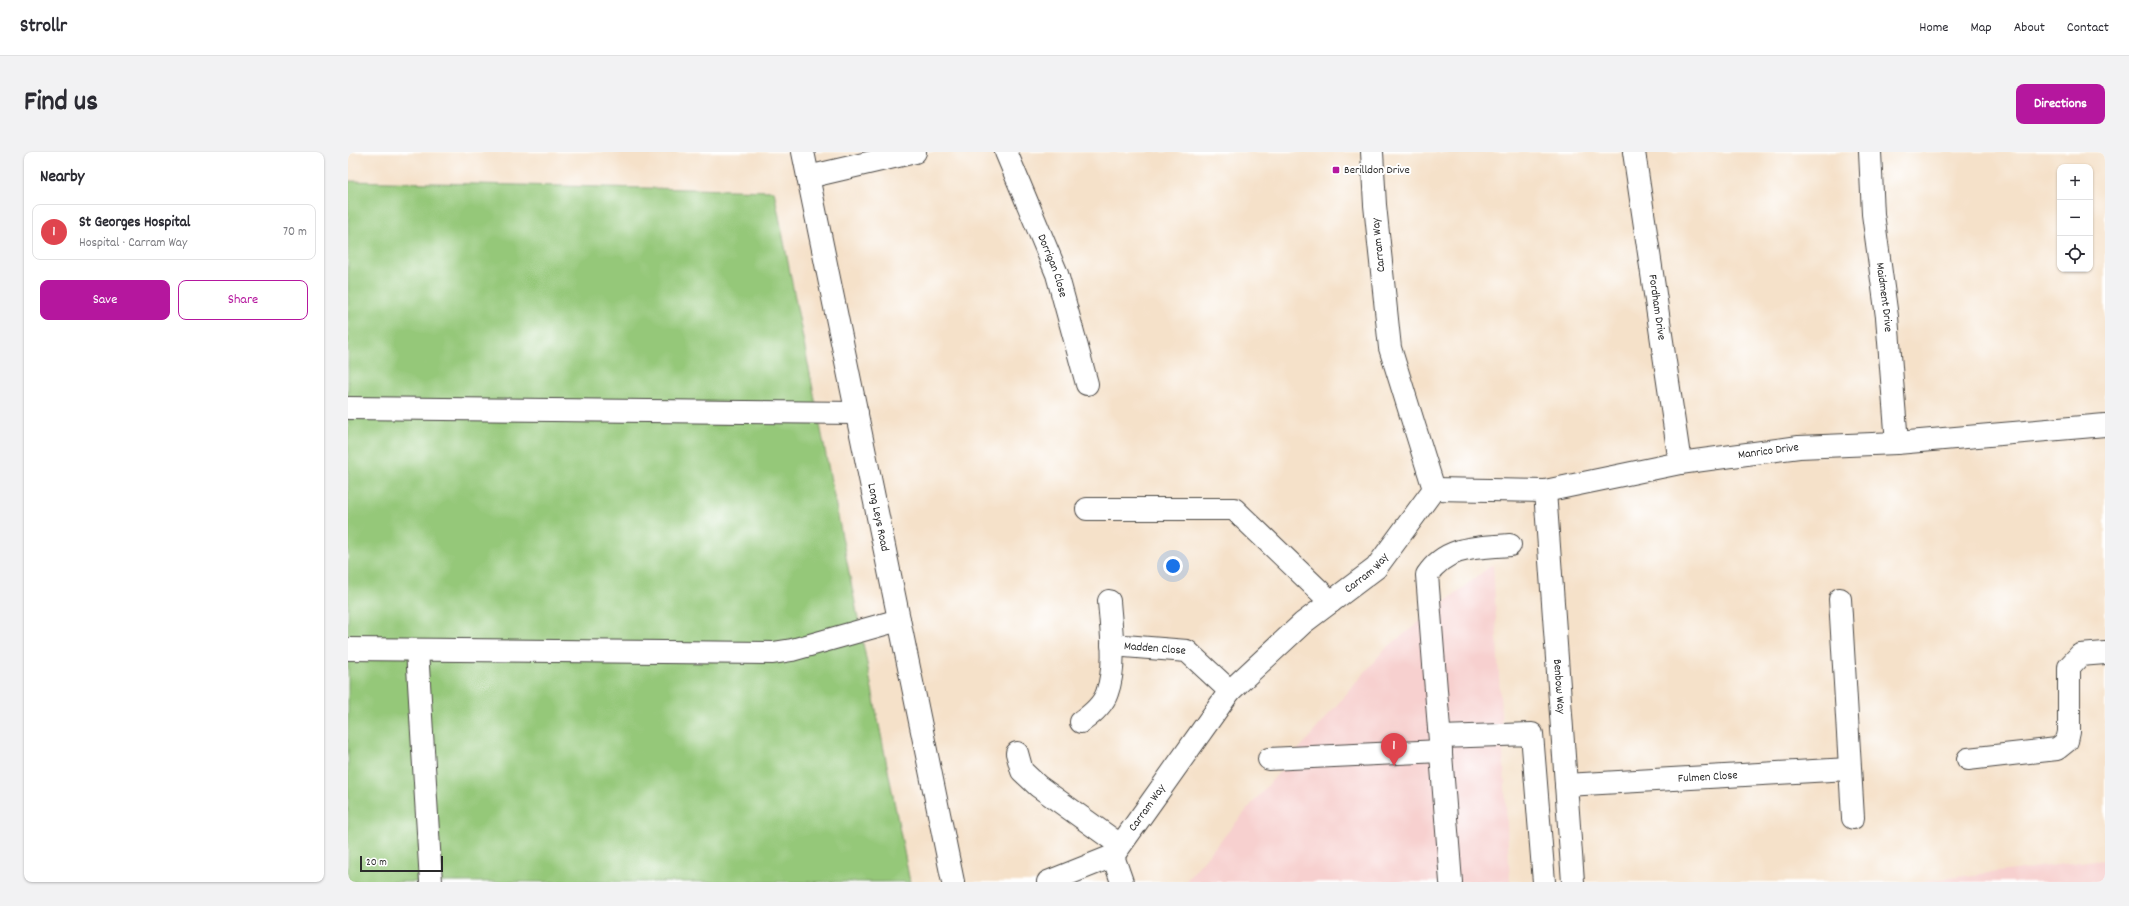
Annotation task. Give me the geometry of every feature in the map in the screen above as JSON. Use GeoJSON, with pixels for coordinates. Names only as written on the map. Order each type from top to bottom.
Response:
{"type":"FeatureCollection","features":[{"type":"Feature","properties":{"kind":"street","name":"Long Leys Road"},"geometry":{"type":"LineString","coordinates":[[803,152],[953,882]]}},
{"type":"Feature","properties":{"kind":"street"},"geometry":{"type":"LineString","coordinates":[[808,177],[915,152]]}},
{"type":"Feature","properties":{"kind":"street","name":"Dorrigan Close"},"geometry":{"type":"LineString","coordinates":[[1006,152],[1056,274],[1087,384]]}},
{"type":"Feature","properties":{"kind":"street","name":"Carram Way"},"geometry":{"type":"LineString","coordinates":[[1116,850],[1230,691],[1303,623],[1376,568],[1434,489],[1390,348],[1375,205],[1372,152]]}},
{"type":"Feature","properties":{"kind":"street","name":"Fordham Drive"},"geometry":{"type":"LineString","coordinates":[[1634,152],[1680,463]]}},
{"type":"Feature","properties":{"kind":"street","name":"Maidment Drive"},"geometry":{"type":"LineString","coordinates":[[1870,152],[1873,214],[1887,317],[1897,443]]}},
{"type":"Feature","properties":{"kind":"street"},"geometry":{"type":"LineString","coordinates":[[348,408],[857,413]]}},
{"type":"Feature","properties":{"kind":"street","name":"Manrico Drive"},"geometry":{"type":"LineString","coordinates":[[1434,489],[1545,491],[1680,463],[1799,447],[1897,443],[2105,425]]}},
{"type":"Feature","properties":{"kind":"street","name":"Benbow Way"},"geometry":{"type":"LineString","coordinates":[[1545,491],[1573,882]]}},
{"type":"Feature","properties":{"kind":"street"},"geometry":{"type":"LineString","coordinates":[[1088,509],[1234,509],[1331,602]]}},
{"type":"Feature","properties":{"kind":"street"},"geometry":{"type":"LineString","coordinates":[[1451,882],[1427,575],[1435,564],[1450,553],[1510,545]]}},
{"type":"Feature","properties":{"kind":"street"},"geometry":{"type":"LineString","coordinates":[[1840,599],[1852,818]]}},
{"type":"Feature","properties":{"kind":"street"},"geometry":{"type":"LineString","coordinates":[[1081,722],[1093,714],[1107,694],[1110,682],[1112,646],[1109,601]]}},
{"type":"Feature","properties":{"kind":"street"},"geometry":{"type":"LineString","coordinates":[[348,649],[773,653],[792,650],[899,620]]}},
{"type":"Feature","properties":{"kind":"street","name":"Madden Close"},"geometry":{"type":"LineString","coordinates":[[1112,646],[1187,651],[1230,691]]}},
{"type":"Feature","properties":{"kind":"street"},"geometry":{"type":"LineString","coordinates":[[416,650],[431,882]]}},
{"type":"Feature","properties":{"kind":"street"},"geometry":{"type":"LineString","coordinates":[[1968,759],[2056,749],[2067,741],[2069,732],[2068,667],[2080,655],[2105,653]]}},
{"type":"Feature","properties":{"kind":"street"},"geometry":{"type":"LineString","coordinates":[[1269,759],[1440,744],[1532,734],[1544,882]]}},
{"type":"Feature","properties":{"kind":"street"},"geometry":{"type":"LineString","coordinates":[[1017,753],[1022,771],[1116,850],[1122,882]]}},
{"type":"Feature","properties":{"kind":"street","name":"Fulmen Close"},"geometry":{"type":"LineString","coordinates":[[1566,785],[1849,769]]}},
{"type":"Feature","properties":{"kind":"street"},"geometry":{"type":"LineString","coordinates":[[1048,882],[1116,850]]}},
{"type":"Feature","properties":{"kind":"shaded area"},"geometry":{"type":"Polygon","coordinates":[[[1493,564],[1510,882],[1185,882],[1384,650],[1493,564]]]}},
{"type":"Feature","properties":{"kind":"shaded area"},"geometry":{"type":"Polygon","coordinates":[[[2105,859],[2105,882],[1916,882],[2105,859]]]}},
{"type":"Feature","properties":{"kind":"green space"},"geometry":{"type":"Polygon","coordinates":[[[348,181],[774,191],[910,882],[348,882],[348,181]]]}},
{"type":"Feature","properties":{"kind":"place","name":"Berilldon Drive"},"geometry":{"type":"Point","coordinates":[1336,170]}},
{"type":"Feature","properties":{"kind":"place","name":"St Georges Hospital"},"geometry":{"type":"Point","coordinates":[1394,766]}}]}
